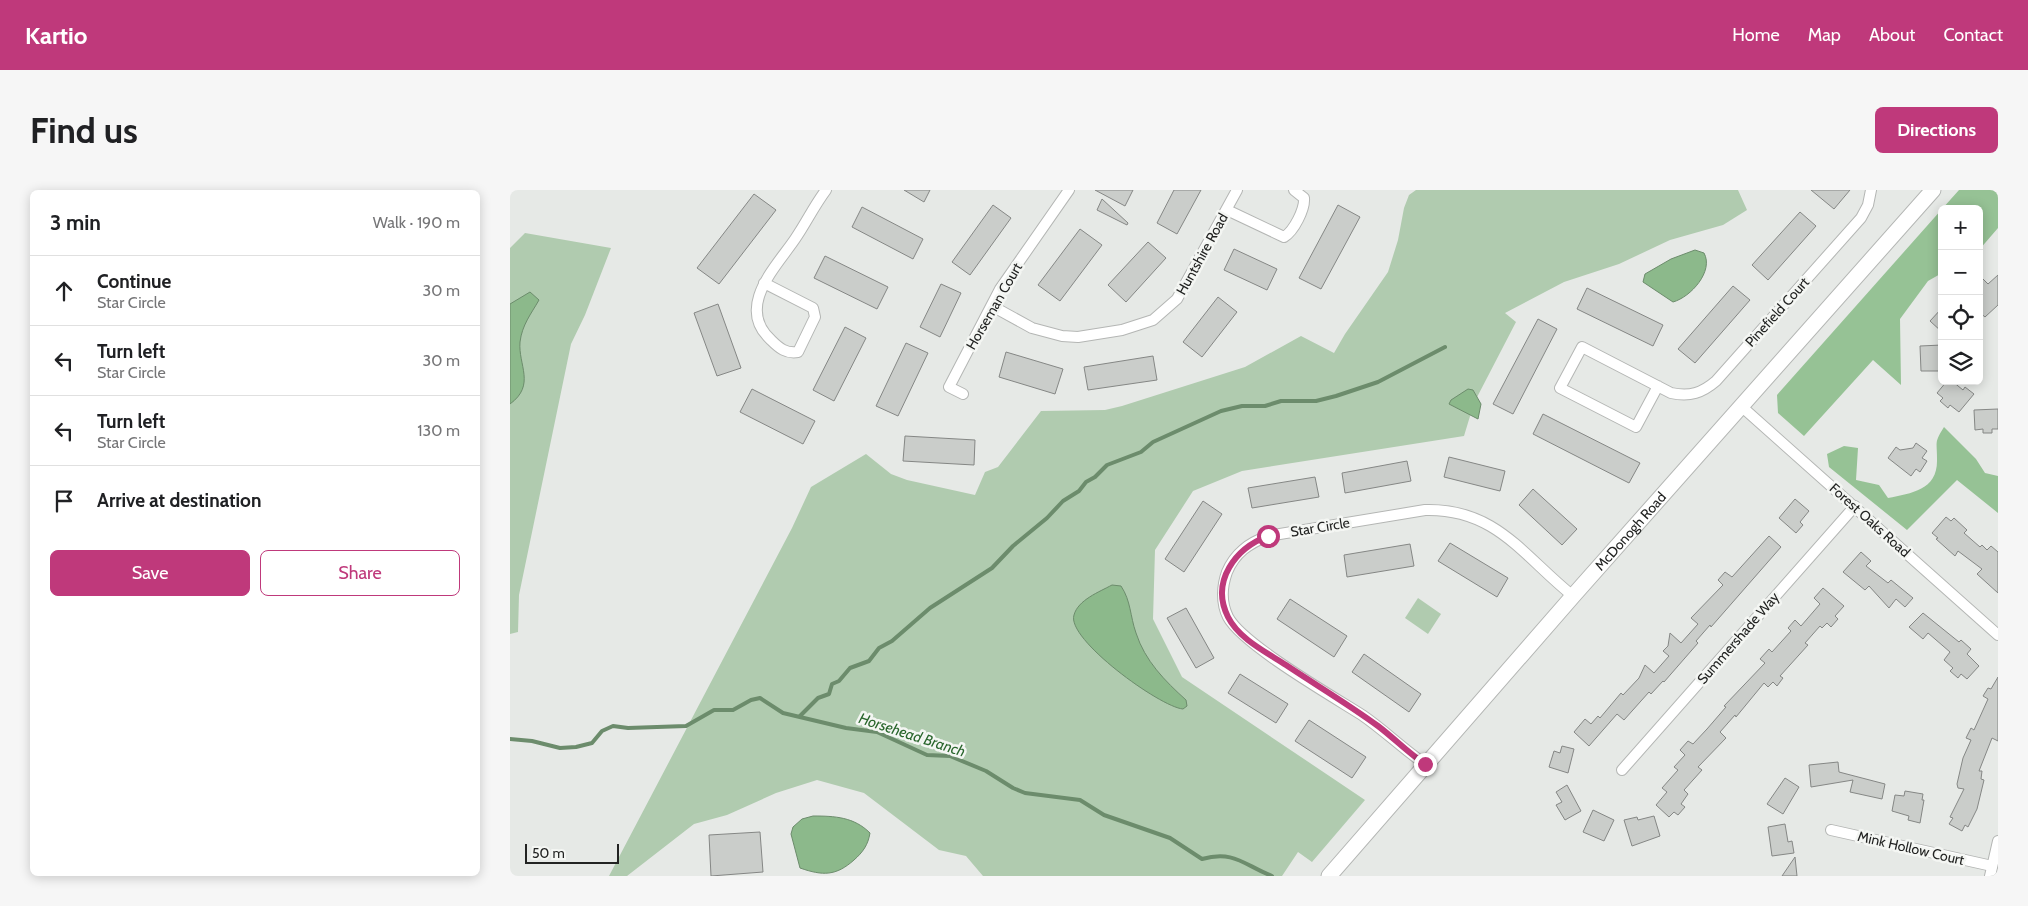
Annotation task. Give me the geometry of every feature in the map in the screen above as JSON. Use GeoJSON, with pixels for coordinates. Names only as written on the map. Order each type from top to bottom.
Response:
{"type":"FeatureCollection","features":[{"type":"Feature","properties":{"kind":"main road","name":"McDonogh Road"},"geometry":{"type":"LineString","coordinates":[[1329,876],[1425,764],[1933,190]]}},
{"type":"Feature","properties":{"kind":"street"},"geometry":{"type":"LineString","coordinates":[[764,283],[813,308],[815,317],[798,352],[790,353],[774,344],[766,336],[761,326],[757,305],[764,283],[795,240],[826,190]]}},
{"type":"Feature","properties":{"kind":"street","name":"Horseman Court"},"geometry":{"type":"LineString","coordinates":[[963,394],[949,387],[1012,270],[1047,224],[1069,190]]}},
{"type":"Feature","properties":{"kind":"street","name":"Huntshire Road"},"geometry":{"type":"LineString","coordinates":[[992,306],[1032,328],[1062,336],[1078,336],[1139,326],[1166,310],[1177,299],[1237,190]]}},
{"type":"Feature","properties":{"kind":"street"},"geometry":{"type":"LineString","coordinates":[[1227,210],[1284,238],[1289,234],[1304,204],[1304,198],[1294,190]]}},
{"type":"Feature","properties":{"kind":"street","name":"Pinefield Court"},"geometry":{"type":"LineString","coordinates":[[1658,386],[1636,427],[1560,388],[1582,347],[1658,386],[1682,395],[1695,394],[1716,381],[1861,218],[1868,206],[1871,190]]}},
{"type":"Feature","properties":{"kind":"street","name":"Forest Oaks Road"},"geometry":{"type":"LineString","coordinates":[[1741,406],[1998,635]]}},
{"type":"Feature","properties":{"kind":"street","name":"Summershade Way"},"geometry":{"type":"LineString","coordinates":[[1622,770],[1855,506]]}},
{"type":"Feature","properties":{"kind":"street","name":"Star Circle"},"geometry":{"type":"LineString","coordinates":[[1425,764],[1377,725],[1256,646],[1236,628],[1228,616],[1223,591],[1225,578],[1235,557],[1253,542],[1268,536],[1425,510],[1440,510],[1473,516],[1502,532],[1573,596]]}},
{"type":"Feature","properties":{"kind":"street","name":"Mink Hollow Court"},"geometry":{"type":"LineString","coordinates":[[1831,830],[1991,871]]}},
{"type":"Feature","properties":{"kind":"street"},"geometry":{"type":"LineString","coordinates":[[1991,871],[1998,841]]}},
{"type":"Feature","properties":{"kind":"shaded area"},"geometry":{"type":"Polygon","coordinates":[[[1416,190],[1738,190],[1747,210],[1723,225],[1670,240],[1619,264],[1564,282],[1505,313],[1516,322],[1474,403],[1464,436],[1242,471],[1193,491],[1155,550],[1153,619],[1182,677],[1365,800],[1312,862],[1298,852],[1282,876],[983,876],[966,856],[939,850],[864,793],[817,780],[776,793],[727,815],[694,824],[627,876],[609,876],[792,528],[811,487],[866,454],[891,474],[907,480],[975,495],[985,472],[998,467],[1041,411],[1105,410],[1122,406],[1245,367],[1301,336],[1334,353],[1388,272],[1398,240],[1404,208],[1409,195],[1416,190]]]}},
{"type":"Feature","properties":{"kind":"shaded area"},"geometry":{"type":"Polygon","coordinates":[[[1959,190],[1998,190],[1998,228],[1983,245],[1983,205],[1946,205],[1959,190]]]}},
{"type":"Feature","properties":{"kind":"shaded area"},"geometry":{"type":"Polygon","coordinates":[[[1938,214],[1938,275],[1928,281],[1900,319],[1901,385],[1873,360],[1804,436],[1778,413],[1777,395],[1938,214]]]}},
{"type":"Feature","properties":{"kind":"shaded area"},"geometry":{"type":"Polygon","coordinates":[[[525,233],[611,248],[585,315],[571,344],[519,595],[518,632],[510,634],[510,248],[525,233]]]}},
{"type":"Feature","properties":{"kind":"shaded area"},"geometry":{"type":"Polygon","coordinates":[[[1695,250],[1704,253],[1706,268],[1699,282],[1687,295],[1673,302],[1643,282],[1645,274],[1671,259],[1695,250]]]}},
{"type":"Feature","properties":{"kind":"shaded area"},"geometry":{"type":"Polygon","coordinates":[[[530,292],[539,300],[527,320],[521,336],[520,350],[524,374],[522,390],[518,397],[510,404],[510,304],[530,292]]]}},
{"type":"Feature","properties":{"kind":"shaded area"},"geometry":{"type":"Polygon","coordinates":[[[1468,389],[1473,390],[1481,404],[1478,419],[1449,404],[1451,400],[1468,389]]]}},
{"type":"Feature","properties":{"kind":"shaded area"},"geometry":{"type":"Polygon","coordinates":[[[1944,427],[1976,459],[1985,473],[1998,476],[1998,513],[1957,480],[1907,530],[1829,467],[1827,454],[1844,446],[1858,448],[1856,480],[1879,485],[1888,498],[1914,492],[1928,484],[1933,477],[1936,469],[1937,442],[1944,427]]]}},
{"type":"Feature","properties":{"kind":"shaded area"},"geometry":{"type":"Polygon","coordinates":[[[1112,585],[1121,586],[1129,603],[1134,627],[1145,653],[1156,670],[1186,700],[1187,706],[1183,709],[1155,697],[1136,685],[1099,655],[1084,640],[1075,626],[1074,615],[1080,605],[1112,585]]]}},
{"type":"Feature","properties":{"kind":"shaded area"},"geometry":{"type":"Polygon","coordinates":[[[1418,598],[1441,614],[1428,634],[1405,618],[1418,598]]]}},
{"type":"Feature","properties":{"kind":"shaded area"},"geometry":{"type":"Polygon","coordinates":[[[813,816],[844,818],[864,828],[870,833],[865,848],[847,865],[835,872],[822,873],[800,868],[791,834],[793,827],[802,819],[813,816]]]}},
{"type":"Feature","properties":{"kind":"building"},"geometry":{"type":"Polygon","coordinates":[[[904,190],[930,190],[924,202],[904,190]]]}},
{"type":"Feature","properties":{"kind":"building"},"geometry":{"type":"Polygon","coordinates":[[[1095,190],[1133,190],[1125,206],[1095,190]]]}},
{"type":"Feature","properties":{"kind":"building"},"geometry":{"type":"Polygon","coordinates":[[[1174,190],[1201,190],[1177,234],[1157,223],[1174,190]]]}},
{"type":"Feature","properties":{"kind":"building"},"geometry":{"type":"Polygon","coordinates":[[[1811,190],[1850,190],[1834,209],[1811,190]]]}},
{"type":"Feature","properties":{"kind":"building"},"geometry":{"type":"Polygon","coordinates":[[[754,194],[776,210],[719,284],[697,268],[754,194]]]}},
{"type":"Feature","properties":{"kind":"building"},"geometry":{"type":"Polygon","coordinates":[[[1102,199],[1128,223],[1127,225],[1097,210],[1102,199]]]}},
{"type":"Feature","properties":{"kind":"building"},"geometry":{"type":"Polygon","coordinates":[[[993,205],[1011,218],[970,275],[952,262],[993,205]]]}},
{"type":"Feature","properties":{"kind":"building"},"geometry":{"type":"Polygon","coordinates":[[[1338,205],[1360,217],[1321,289],[1299,278],[1338,205]]]}},
{"type":"Feature","properties":{"kind":"building"},"geometry":{"type":"Polygon","coordinates":[[[862,207],[923,239],[913,259],[852,227],[862,207]]]}},
{"type":"Feature","properties":{"kind":"building"},"geometry":{"type":"Polygon","coordinates":[[[1800,212],[1816,226],[1768,280],[1752,265],[1800,212]]]}},
{"type":"Feature","properties":{"kind":"building"},"geometry":{"type":"Polygon","coordinates":[[[1080,229],[1102,245],[1060,301],[1038,285],[1080,229]]]}},
{"type":"Feature","properties":{"kind":"building"},"geometry":{"type":"Polygon","coordinates":[[[1148,242],[1166,258],[1126,302],[1108,285],[1148,242]]]}},
{"type":"Feature","properties":{"kind":"building"},"geometry":{"type":"Polygon","coordinates":[[[1234,249],[1277,269],[1267,290],[1224,270],[1234,249]]]}},
{"type":"Feature","properties":{"kind":"building"},"geometry":{"type":"Polygon","coordinates":[[[825,256],[888,287],[877,309],[814,278],[825,256]]]}},
{"type":"Feature","properties":{"kind":"building"},"geometry":{"type":"Polygon","coordinates":[[[1998,275],[1998,305],[1985,317],[1983,315],[1983,279],[1988,284],[1998,275]]]}},
{"type":"Feature","properties":{"kind":"building"},"geometry":{"type":"Polygon","coordinates":[[[941,284],[961,293],[940,337],[920,327],[941,284]]]}},
{"type":"Feature","properties":{"kind":"building"},"geometry":{"type":"Polygon","coordinates":[[[1733,286],[1750,300],[1695,363],[1678,349],[1733,286]]]}},
{"type":"Feature","properties":{"kind":"building"},"geometry":{"type":"Polygon","coordinates":[[[1587,288],[1663,325],[1653,346],[1577,309],[1587,288]]]}},
{"type":"Feature","properties":{"kind":"building"},"geometry":{"type":"Polygon","coordinates":[[[1218,297],[1237,312],[1202,357],[1183,342],[1218,297]]]}},
{"type":"Feature","properties":{"kind":"building"},"geometry":{"type":"Polygon","coordinates":[[[718,304],[741,368],[717,376],[694,313],[718,304]]]}},
{"type":"Feature","properties":{"kind":"building"},"geometry":{"type":"Polygon","coordinates":[[[1938,312],[1938,328],[1930,321],[1938,312]]]}},
{"type":"Feature","properties":{"kind":"building"},"geometry":{"type":"Polygon","coordinates":[[[1538,319],[1557,329],[1513,414],[1493,404],[1538,319]]]}},
{"type":"Feature","properties":{"kind":"building"},"geometry":{"type":"Polygon","coordinates":[[[845,327],[866,338],[834,401],[813,390],[845,327]]]}},
{"type":"Feature","properties":{"kind":"building"},"geometry":{"type":"Polygon","coordinates":[[[906,343],[928,353],[898,416],[876,406],[906,343]]]}},
{"type":"Feature","properties":{"kind":"building"},"geometry":{"type":"Polygon","coordinates":[[[1938,345],[1938,371],[1921,371],[1920,346],[1938,345]]]}},
{"type":"Feature","properties":{"kind":"building"},"geometry":{"type":"Polygon","coordinates":[[[1006,352],[1063,369],[1055,394],[999,377],[1006,352]]]}},
{"type":"Feature","properties":{"kind":"building"},"geometry":{"type":"Polygon","coordinates":[[[1153,356],[1157,380],[1088,390],[1084,367],[1153,356]]]}},
{"type":"Feature","properties":{"kind":"building"},"geometry":{"type":"Polygon","coordinates":[[[1944,385],[1957,385],[1963,390],[1965,387],[1974,394],[1959,412],[1950,405],[1948,408],[1940,401],[1943,398],[1937,393],[1944,385]]]}},
{"type":"Feature","properties":{"kind":"building"},"geometry":{"type":"Polygon","coordinates":[[[752,389],[815,421],[803,444],[740,412],[752,389]]]}},
{"type":"Feature","properties":{"kind":"building"},"geometry":{"type":"Polygon","coordinates":[[[1998,409],[1998,429],[1992,429],[1992,433],[1983,433],[1983,429],[1975,430],[1974,410],[1998,409]]]}},
{"type":"Feature","properties":{"kind":"building"},"geometry":{"type":"Polygon","coordinates":[[[1543,414],[1640,463],[1629,483],[1533,434],[1543,414]]]}},
{"type":"Feature","properties":{"kind":"building"},"geometry":{"type":"Polygon","coordinates":[[[905,436],[975,440],[974,465],[903,461],[905,436]]]}},
{"type":"Feature","properties":{"kind":"building"},"geometry":{"type":"Polygon","coordinates":[[[1916,443],[1927,451],[1922,458],[1927,461],[1920,472],[1916,469],[1911,476],[1888,458],[1896,447],[1900,450],[1913,448],[1916,443]]]}},
{"type":"Feature","properties":{"kind":"building"},"geometry":{"type":"Polygon","coordinates":[[[1449,457],[1505,471],[1500,491],[1444,477],[1449,457]]]}},
{"type":"Feature","properties":{"kind":"building"},"geometry":{"type":"Polygon","coordinates":[[[1407,461],[1411,481],[1345,493],[1342,473],[1407,461]]]}},
{"type":"Feature","properties":{"kind":"building"},"geometry":{"type":"Polygon","coordinates":[[[1315,477],[1319,497],[1252,508],[1248,488],[1315,477]]]}},
{"type":"Feature","properties":{"kind":"building"},"geometry":{"type":"Polygon","coordinates":[[[1533,489],[1577,529],[1562,545],[1519,505],[1533,489]]]}},
{"type":"Feature","properties":{"kind":"building"},"geometry":{"type":"Polygon","coordinates":[[[1795,499],[1809,511],[1800,522],[1803,525],[1796,533],[1779,518],[1795,499]]]}},
{"type":"Feature","properties":{"kind":"building"},"geometry":{"type":"Polygon","coordinates":[[[1203,501],[1222,514],[1184,572],[1165,559],[1203,501]]]}},
{"type":"Feature","properties":{"kind":"building"},"geometry":{"type":"Polygon","coordinates":[[[1946,517],[1951,521],[1954,518],[1967,530],[1964,533],[1980,547],[1982,545],[1987,550],[1991,546],[1998,552],[1998,593],[1977,574],[1982,569],[1958,551],[1955,556],[1936,539],[1938,538],[1932,533],[1946,517]]]}},
{"type":"Feature","properties":{"kind":"building"},"geometry":{"type":"Polygon","coordinates":[[[1769,536],[1781,547],[1711,627],[1710,625],[1696,641],[1698,643],[1664,682],[1651,694],[1649,692],[1624,720],[1617,714],[1589,746],[1574,732],[1585,719],[1591,724],[1598,716],[1600,718],[1621,693],[1623,695],[1639,678],[1645,665],[1654,673],[1669,656],[1663,651],[1668,646],[1670,633],[1681,643],[1698,624],[1691,618],[1723,585],[1718,580],[1725,572],[1732,577],[1769,536]]]}},
{"type":"Feature","properties":{"kind":"building"},"geometry":{"type":"Polygon","coordinates":[[[1450,543],[1508,578],[1497,597],[1438,561],[1450,543]]]}},
{"type":"Feature","properties":{"kind":"building"},"geometry":{"type":"Polygon","coordinates":[[[1410,544],[1414,566],[1347,577],[1344,555],[1410,544]]]}},
{"type":"Feature","properties":{"kind":"building"},"geometry":{"type":"Polygon","coordinates":[[[1861,552],[1871,561],[1866,566],[1888,583],[1891,580],[1913,598],[1905,607],[1896,599],[1889,608],[1869,586],[1865,590],[1843,572],[1861,552]]]}},
{"type":"Feature","properties":{"kind":"building"},"geometry":{"type":"Polygon","coordinates":[[[1823,588],[1844,606],[1835,616],[1838,619],[1831,627],[1827,623],[1822,628],[1820,626],[1805,643],[1808,645],[1780,676],[1783,678],[1777,686],[1773,682],[1768,687],[1764,683],[1736,717],[1735,715],[1720,732],[1726,738],[1698,767],[1702,770],[1684,790],[1688,794],[1681,804],[1685,807],[1678,815],[1674,812],[1669,817],[1656,805],[1667,792],[1662,788],[1678,770],[1674,767],[1685,755],[1680,750],[1688,741],[1693,744],[1707,729],[1726,707],[1724,706],[1765,663],[1760,659],[1769,649],[1772,652],[1791,631],[1788,628],[1795,620],[1801,626],[1820,604],[1814,598],[1823,588]]]}},
{"type":"Feature","properties":{"kind":"building"},"geometry":{"type":"Polygon","coordinates":[[[1290,599],[1347,636],[1334,657],[1277,619],[1290,599]]]}},
{"type":"Feature","properties":{"kind":"building"},"geometry":{"type":"Polygon","coordinates":[[[1186,608],[1214,658],[1196,668],[1167,618],[1186,608]]]}},
{"type":"Feature","properties":{"kind":"building"},"geometry":{"type":"Polygon","coordinates":[[[1923,613],[1959,642],[1961,640],[1971,649],[1967,654],[1979,666],[1967,679],[1961,674],[1958,678],[1950,671],[1953,668],[1944,660],[1950,652],[1928,633],[1923,639],[1909,627],[1923,613]]]}},
{"type":"Feature","properties":{"kind":"building"},"geometry":{"type":"Polygon","coordinates":[[[1364,654],[1421,694],[1409,712],[1352,672],[1364,654]]]}},
{"type":"Feature","properties":{"kind":"building"},"geometry":{"type":"Polygon","coordinates":[[[1240,674],[1288,704],[1276,723],[1228,693],[1240,674]]]}},
{"type":"Feature","properties":{"kind":"building"},"geometry":{"type":"Polygon","coordinates":[[[1998,677],[1998,741],[1992,738],[1979,771],[1982,771],[1981,779],[1984,780],[1977,809],[1968,827],[1965,825],[1962,831],[1949,824],[1953,818],[1950,817],[1964,789],[1958,788],[1957,784],[1963,758],[1971,740],[1966,738],[1971,728],[1974,730],[1988,699],[1983,696],[1988,688],[1991,689],[1998,677]]]}},
{"type":"Feature","properties":{"kind":"building"},"geometry":{"type":"Polygon","coordinates":[[[1309,720],[1366,757],[1352,778],[1295,741],[1309,720]]]}},
{"type":"Feature","properties":{"kind":"building"},"geometry":{"type":"Polygon","coordinates":[[[1562,746],[1574,749],[1568,773],[1549,767],[1554,751],[1560,753],[1562,746]]]}},
{"type":"Feature","properties":{"kind":"building"},"geometry":{"type":"Polygon","coordinates":[[[1838,762],[1839,772],[1885,784],[1882,799],[1850,792],[1853,780],[1811,787],[1809,765],[1838,762]]]}},
{"type":"Feature","properties":{"kind":"building"},"geometry":{"type":"Polygon","coordinates":[[[1785,778],[1799,787],[1783,814],[1767,804],[1785,778]]]}},
{"type":"Feature","properties":{"kind":"building"},"geometry":{"type":"Polygon","coordinates":[[[1567,785],[1581,811],[1565,820],[1556,805],[1562,802],[1556,792],[1567,785]]]}},
{"type":"Feature","properties":{"kind":"building"},"geometry":{"type":"Polygon","coordinates":[[[1905,791],[1923,794],[1922,800],[1924,800],[1920,823],[1908,820],[1909,816],[1892,811],[1895,795],[1904,796],[1905,791]]]}},
{"type":"Feature","properties":{"kind":"building"},"geometry":{"type":"Polygon","coordinates":[[[1593,810],[1614,820],[1604,841],[1583,832],[1593,810]]]}},
{"type":"Feature","properties":{"kind":"building"},"geometry":{"type":"Polygon","coordinates":[[[1654,816],[1660,836],[1632,846],[1624,820],[1637,817],[1638,820],[1654,816]]]}},
{"type":"Feature","properties":{"kind":"building"},"geometry":{"type":"Polygon","coordinates":[[[1785,824],[1788,842],[1792,841],[1794,853],[1772,856],[1768,827],[1785,824]]]}},
{"type":"Feature","properties":{"kind":"building"},"geometry":{"type":"Polygon","coordinates":[[[760,832],[763,872],[711,876],[709,835],[760,832]]]}},
{"type":"Feature","properties":{"kind":"building"},"geometry":{"type":"Polygon","coordinates":[[[1795,857],[1797,876],[1782,876],[1795,857]]]}},
{"type":"Feature","properties":{"kind":"waterway"},"geometry":{"type":"LineString","coordinates":[[800,716],[818,698],[829,694],[832,684],[839,681],[850,668],[869,661],[879,648],[892,641],[930,608],[992,568],[1013,546],[1047,518],[1063,501],[1079,491],[1086,482],[1095,477],[1107,465],[1141,452],[1153,442],[1221,411],[1242,406],[1265,406],[1281,401],[1316,401],[1336,396],[1378,382],[1445,347]]}},
{"type":"Feature","properties":{"kind":"waterway","name":"Horsehead Branch"},"geometry":{"type":"LineString","coordinates":[[510,739],[532,741],[560,748],[576,747],[592,743],[602,731],[613,726],[628,728],[686,726],[714,710],[733,710],[751,700],[760,698],[783,713],[846,728],[877,732],[927,755],[950,756],[986,771],[1013,788],[1025,793],[1080,800],[1104,815],[1170,838],[1202,859],[1222,856],[1231,858],[1272,876]]}},
{"type":"Feature","properties":{"kind":"route"},"geometry":{"type":"LineString","coordinates":[[1268,536],[1242,549],[1235,557],[1225,578],[1224,604],[1228,616],[1236,628],[1256,646],[1377,725],[1425,764]]}}]}
